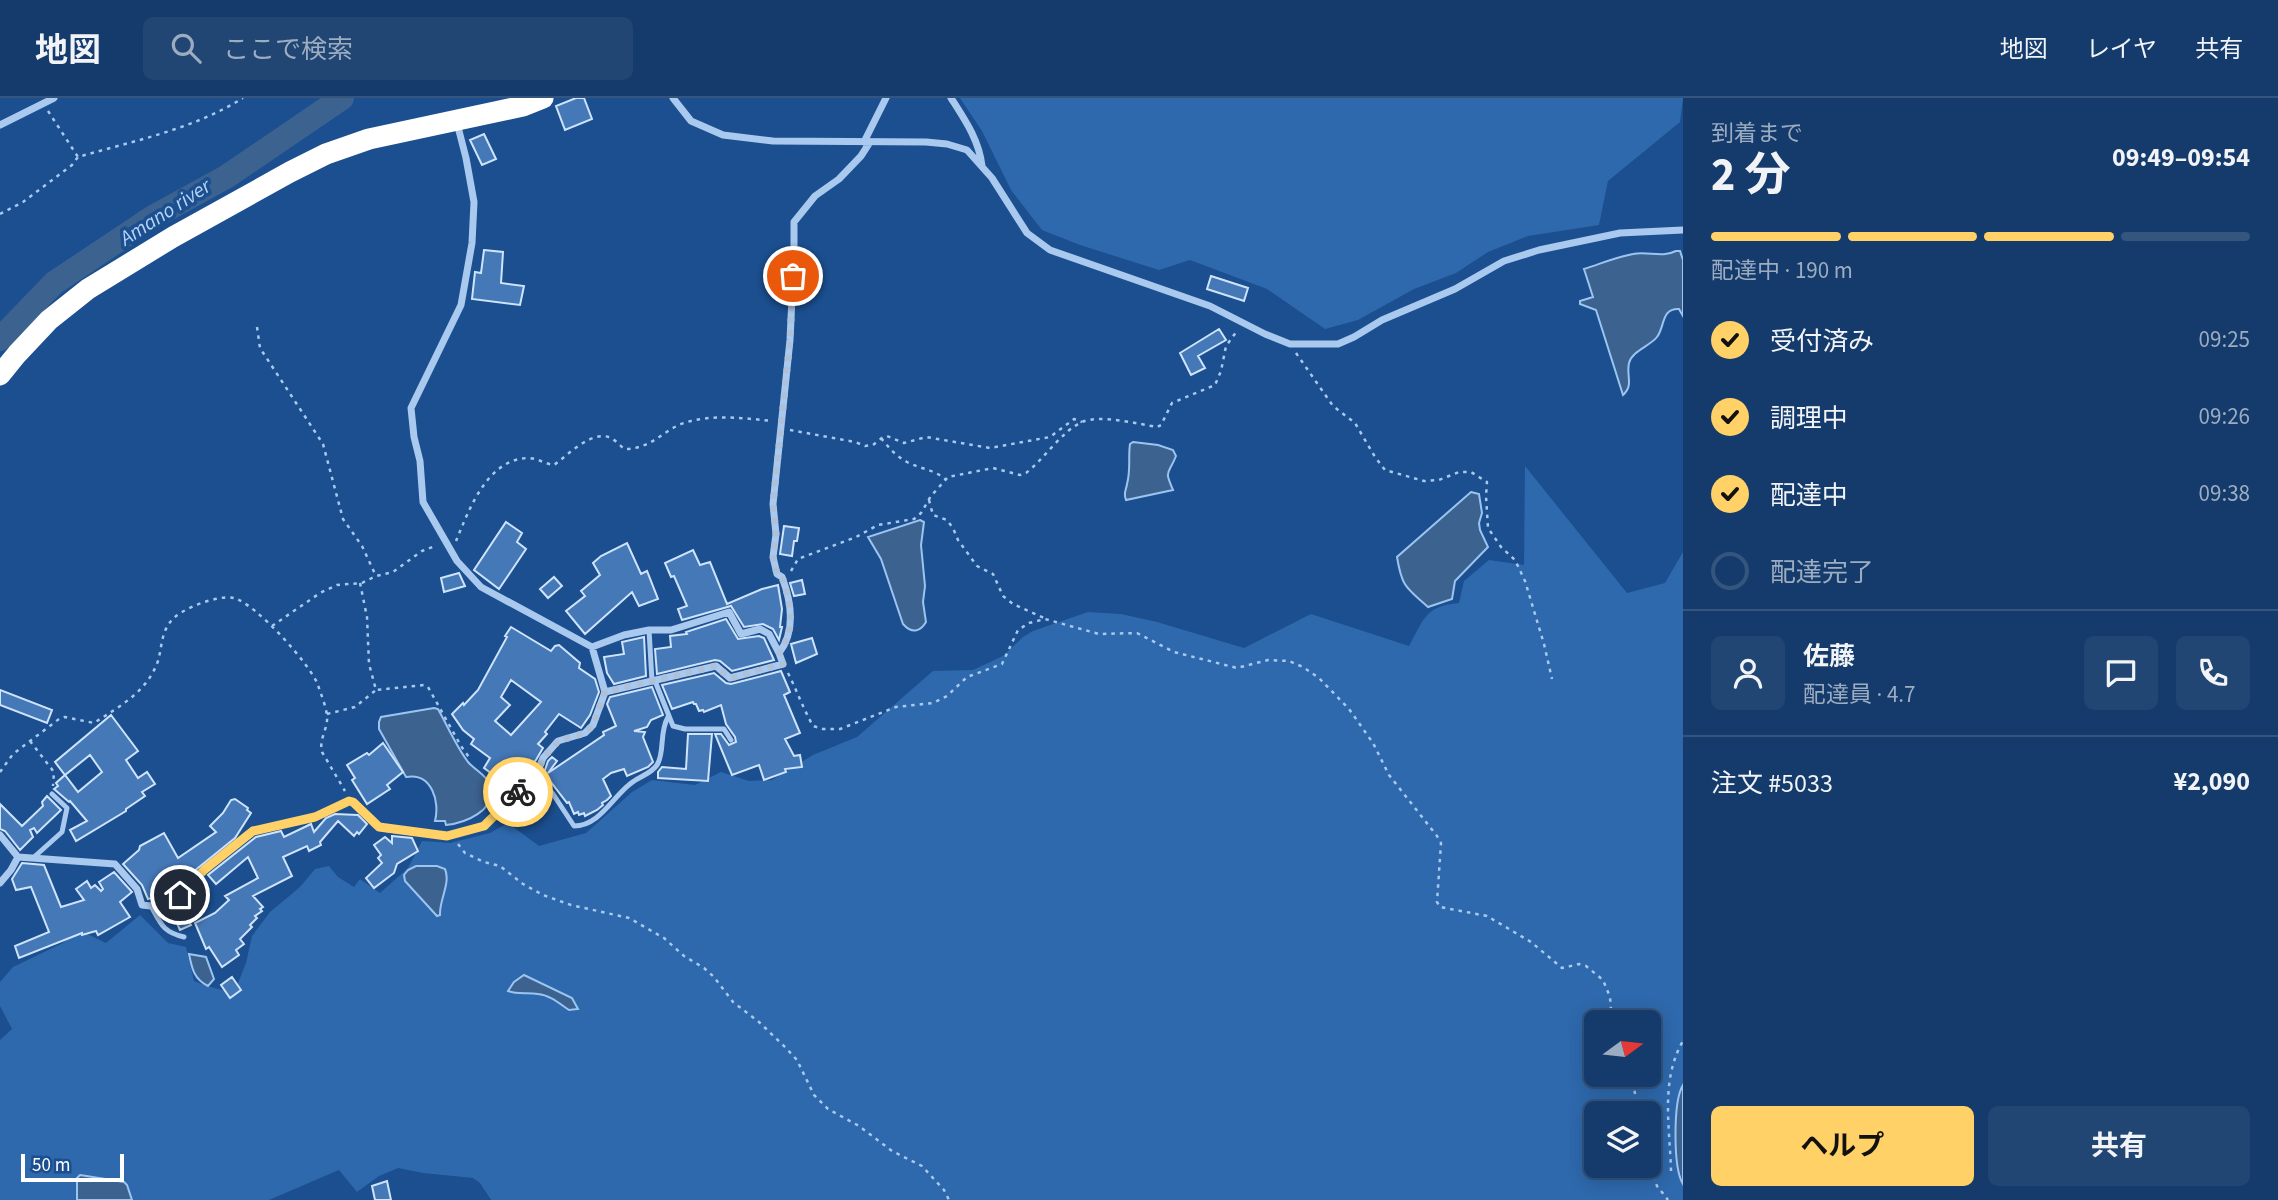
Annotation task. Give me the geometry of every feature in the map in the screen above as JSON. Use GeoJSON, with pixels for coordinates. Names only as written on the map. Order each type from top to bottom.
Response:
{"type":"FeatureCollection","features":[{"type":"Feature","properties":{"kind":"highway"},"geometry":{"type":"LineString","coordinates":[[0,375],[16,354],[50,320],[88,289],[173,237],[290,172],[326,154],[369,139],[523,106],[543,98]]}},
{"type":"Feature","properties":{"kind":"street"},"geometry":{"type":"LineString","coordinates":[[0,125],[54,98]]}},
{"type":"Feature","properties":{"kind":"street"},"geometry":{"type":"LineString","coordinates":[[673,98],[691,121],[723,135],[773,141],[947,144],[967,150],[992,178],[1027,233],[1049,250],[1210,306],[1290,344],[1338,344],[1382,320],[1455,289],[1504,261],[1539,250],[1620,233],[1683,230]]}},
{"type":"Feature","properties":{"kind":"street"},"geometry":{"type":"LineString","coordinates":[[779,653],[787,643],[790,627],[788,593],[782,577],[777,574],[773,557],[776,534],[773,504],[790,340],[794,222],[814,196],[839,179],[861,156],[886,98]]}},
{"type":"Feature","properties":{"kind":"street"},"geometry":{"type":"LineString","coordinates":[[951,98],[981,149],[982,167]]}},
{"type":"Feature","properties":{"kind":"street"},"geometry":{"type":"LineString","coordinates":[[0,835],[18,857],[115,864],[137,889],[142,905],[150,906],[180,895],[204,870],[253,831],[315,817],[349,801],[379,827],[435,835],[455,834],[484,826],[537,774],[543,758],[558,741],[585,733],[593,725],[605,692],[592,647],[481,587],[457,561],[423,502],[420,461],[411,408],[461,305],[472,243],[474,202],[456,119]]}},
{"type":"Feature","properties":{"kind":"street"},"geometry":{"type":"LineString","coordinates":[[592,647],[624,635],[649,630],[671,630],[729,611],[741,634],[760,629],[769,634],[783,664],[730,678],[716,666],[605,692]]}},
{"type":"Feature","properties":{"kind":"street"},"geometry":{"type":"LineString","coordinates":[[0,883],[18,857]]}},
{"type":"Feature","properties":{"kind":"lane"},"geometry":{"type":"LineString","coordinates":[[649,630],[654,681],[673,726],[724,729],[731,740]]}},
{"type":"Feature","properties":{"kind":"lane"},"geometry":{"type":"LineString","coordinates":[[537,774],[554,794],[574,826],[586,824],[605,811],[631,783],[656,767],[664,723],[668,717]]}},
{"type":"Feature","properties":{"kind":"lane"},"geometry":{"type":"LineString","coordinates":[[33,858],[62,832],[67,808],[52,794]]}},
{"type":"Feature","properties":{"kind":"lane"},"geometry":{"type":"LineString","coordinates":[[150,906],[163,929],[170,934],[184,937]]}},
{"type":"Feature","properties":{"kind":"path"},"geometry":{"type":"LineString","coordinates":[[0,214],[23,202],[72,165],[78,157],[172,129],[224,110],[243,98]]}},
{"type":"Feature","properties":{"kind":"path"},"geometry":{"type":"LineString","coordinates":[[43,103],[78,157]]}},
{"type":"Feature","properties":{"kind":"path"},"geometry":{"type":"LineString","coordinates":[[788,593],[791,570],[798,559],[856,537],[878,525],[914,519],[945,479],[970,471],[993,468],[1020,475],[1026,473],[1082,422],[1099,419],[1157,427],[1161,425],[1172,403],[1215,385],[1226,346],[1243,323]]}},
{"type":"Feature","properties":{"kind":"path"},"geometry":{"type":"LineString","coordinates":[[257,327],[260,348],[327,450],[343,519],[362,546],[376,576]]}},
{"type":"Feature","properties":{"kind":"path"},"geometry":{"type":"LineString","coordinates":[[1290,344],[1333,406],[1355,423],[1385,470],[1424,481],[1439,480],[1459,472],[1471,472],[1487,482],[1488,528],[1501,547],[1515,560],[1525,581],[1552,679]]}},
{"type":"Feature","properties":{"kind":"path"},"geometry":{"type":"LineString","coordinates":[[451,552],[479,491],[497,471],[508,463],[530,458],[554,466],[588,440],[602,435],[613,439],[624,449],[633,449],[658,439],[681,423],[706,418],[773,421],[788,430],[865,446],[873,445],[887,436],[904,443],[926,437],[990,448],[1050,437],[1074,419],[1082,422]]}},
{"type":"Feature","properties":{"kind":"path"},"geometry":{"type":"LineString","coordinates":[[881,438],[891,451],[909,463],[937,472],[945,479]]}},
{"type":"Feature","properties":{"kind":"path"},"geometry":{"type":"LineString","coordinates":[[929,500],[933,515],[947,520],[976,566],[993,574],[998,580],[1003,596],[1013,604],[1045,619],[1099,634],[1137,633],[1174,652],[1237,668],[1268,660],[1289,661],[1320,678],[1361,723],[1389,775],[1441,843],[1437,902],[1440,907],[1487,916],[1531,942],[1562,968],[1579,964],[1586,966],[1602,980],[1610,997],[1611,1010]]}},
{"type":"Feature","properties":{"kind":"path"},"geometry":{"type":"LineString","coordinates":[[272,626],[279,624],[320,593],[337,585],[360,583],[393,572],[422,551],[446,543]]}},
{"type":"Feature","properties":{"kind":"path"},"geometry":{"type":"LineString","coordinates":[[360,583],[367,617],[369,664],[376,690]]}},
{"type":"Feature","properties":{"kind":"path"},"geometry":{"type":"LineString","coordinates":[[0,772],[13,754],[59,719],[94,723],[135,696],[155,669],[162,639],[170,622],[184,610],[222,597],[231,597],[247,605],[272,626],[314,675],[327,714],[321,746],[349,801]]}},
{"type":"Feature","properties":{"kind":"path"},"geometry":{"type":"LineString","coordinates":[[783,664],[813,726],[840,729],[896,707],[933,703],[947,696],[967,677],[1002,664],[1018,630],[1029,622],[1045,619]]}},
{"type":"Feature","properties":{"kind":"path"},"geometry":{"type":"LineString","coordinates":[[327,714],[355,707],[376,690],[424,685],[428,687],[471,760]]}},
{"type":"Feature","properties":{"kind":"path"},"geometry":{"type":"LineString","coordinates":[[30,741],[54,772],[52,794]]}},
{"type":"Feature","properties":{"kind":"path"},"geometry":{"type":"LineString","coordinates":[[455,834],[458,846],[465,853],[500,866],[534,890],[571,905],[628,918],[664,938],[714,977],[733,1002],[759,1022],[797,1060],[814,1095],[828,1109],[859,1126],[892,1151],[922,1166],[944,1190],[949,1200]]}},
{"type":"Feature","properties":{"kind":"path"},"geometry":{"type":"LineString","coordinates":[[1671,1171],[1668,1092],[1670,1071],[1683,1041]]}},
{"type":"Feature","properties":{"kind":"path"},"geometry":{"type":"LineString","coordinates":[[1654,1178],[1668,1200]]}},
{"type":"Feature","properties":{"kind":"shaded area"},"geometry":{"type":"Polygon","coordinates":[[[960,98],[1683,98],[1680,122],[1608,181],[1599,225],[1528,236],[1488,252],[1456,273],[1414,289],[1358,320],[1325,329],[1267,289],[1190,260],[1159,270],[1042,230],[1011,190],[982,131],[960,98]]]}},
{"type":"Feature","properties":{"kind":"shaded area"},"geometry":{"type":"Polygon","coordinates":[[[1680,251],[1683,260],[1683,316],[1679,309],[1669,312],[1657,337],[1631,359],[1628,388],[1623,395],[1596,310],[1580,304],[1580,301],[1593,297],[1584,269],[1633,254],[1665,254],[1680,251]]]}},
{"type":"Feature","properties":{"kind":"shaded area"},"geometry":{"type":"Polygon","coordinates":[[[1133,442],[1173,450],[1176,456],[1168,475],[1173,490],[1126,500],[1130,444],[1133,442]]]}},
{"type":"Feature","properties":{"kind":"shaded area"},"geometry":{"type":"Polygon","coordinates":[[[1525,466],[1627,593],[1665,583],[1683,552],[1683,1200],[491,1200],[480,1183],[473,1178],[398,1168],[379,1176],[357,1192],[339,1170],[269,1200],[0,1200],[0,1040],[12,1029],[0,1006],[0,982],[13,967],[63,943],[77,929],[106,943],[140,915],[168,943],[186,947],[194,981],[234,993],[246,963],[252,936],[270,912],[300,887],[315,869],[329,866],[338,877],[354,887],[360,879],[380,893],[408,868],[422,841],[450,843],[490,833],[508,823],[539,846],[586,833],[632,792],[652,780],[695,785],[721,772],[749,781],[772,780],[813,755],[857,737],[933,671],[973,670],[1003,656],[1033,631],[1088,612],[1121,614],[1157,622],[1244,648],[1311,614],[1409,646],[1427,615],[1439,607],[1459,603],[1464,581],[1489,560],[1524,565],[1525,466]]]}},
{"type":"Feature","properties":{"kind":"shaded area"},"geometry":{"type":"Polygon","coordinates":[[[1471,492],[1479,494],[1482,513],[1480,530],[1488,547],[1455,581],[1452,599],[1428,607],[1406,587],[1397,557],[1471,492]]]}},
{"type":"Feature","properties":{"kind":"shaded area"},"geometry":{"type":"Polygon","coordinates":[[[920,520],[924,522],[921,545],[926,622],[918,630],[913,630],[903,624],[881,559],[868,537],[920,520]]]}},
{"type":"Feature","properties":{"kind":"shaded area"},"geometry":{"type":"Polygon","coordinates":[[[438,709],[468,762],[491,786],[489,802],[484,809],[462,822],[446,825],[445,821],[435,821],[435,797],[428,784],[422,779],[406,777],[379,729],[381,717],[438,709]]]}},
{"type":"Feature","properties":{"kind":"shaded area"},"geometry":{"type":"Polygon","coordinates":[[[416,866],[437,866],[445,869],[447,880],[440,915],[437,916],[405,881],[404,875],[416,866]]]}},
{"type":"Feature","properties":{"kind":"shaded area"},"geometry":{"type":"Polygon","coordinates":[[[189,954],[206,957],[214,979],[208,986],[194,973],[189,954]]]}},
{"type":"Feature","properties":{"kind":"shaded area"},"geometry":{"type":"Polygon","coordinates":[[[524,975],[572,998],[578,1009],[569,1010],[542,995],[508,991],[514,982],[524,975]]]}},
{"type":"Feature","properties":{"kind":"shaded area"},"geometry":{"type":"Polygon","coordinates":[[[1683,1085],[1683,1184],[1677,1164],[1676,1134],[1677,1105],[1683,1085]]]}},
{"type":"Feature","properties":{"kind":"shaded area"},"geometry":{"type":"Polygon","coordinates":[[[80,1175],[124,1182],[132,1200],[77,1200],[77,1178],[80,1175]]]}},
{"type":"Feature","properties":{"kind":"building"},"geometry":{"type":"Polygon","coordinates":[[[576,98],[584,98],[592,119],[565,130],[556,106],[576,98]]]}},
{"type":"Feature","properties":{"kind":"building"},"geometry":{"type":"Polygon","coordinates":[[[484,134],[496,159],[482,165],[470,140],[484,134]]]}},
{"type":"Feature","properties":{"kind":"building"},"geometry":{"type":"Polygon","coordinates":[[[484,250],[503,252],[501,283],[524,286],[520,305],[472,299],[475,272],[481,273],[484,250]]]}},
{"type":"Feature","properties":{"kind":"building"},"geometry":{"type":"Polygon","coordinates":[[[1211,276],[1248,288],[1244,301],[1207,289],[1211,276]]]}},
{"type":"Feature","properties":{"kind":"building"},"geometry":{"type":"Polygon","coordinates":[[[1219,329],[1226,340],[1198,356],[1205,368],[1191,375],[1180,353],[1219,329]]]}},
{"type":"Feature","properties":{"kind":"building"},"geometry":{"type":"Polygon","coordinates":[[[506,522],[522,533],[517,542],[526,549],[499,589],[474,570],[506,522]]]}},
{"type":"Feature","properties":{"kind":"building"},"geometry":{"type":"Polygon","coordinates":[[[784,526],[799,528],[792,556],[780,554],[784,526]]]}},
{"type":"Feature","properties":{"kind":"building"},"geometry":{"type":"Polygon","coordinates":[[[627,543],[641,574],[647,571],[658,599],[639,606],[632,592],[585,634],[566,611],[585,596],[581,591],[600,575],[593,563],[627,543]]]}},
{"type":"Feature","properties":{"kind":"building"},"geometry":{"type":"Polygon","coordinates":[[[693,550],[700,565],[710,562],[727,604],[778,585],[782,609],[779,640],[773,629],[763,624],[744,627],[731,606],[682,620],[678,609],[687,606],[665,563],[693,550]]]}},
{"type":"Feature","properties":{"kind":"building"},"geometry":{"type":"Polygon","coordinates":[[[459,573],[465,586],[444,592],[441,578],[459,573]]]}},
{"type":"Feature","properties":{"kind":"building"},"geometry":{"type":"Polygon","coordinates":[[[554,577],[562,586],[548,598],[540,589],[554,577]]]}},
{"type":"Feature","properties":{"kind":"building"},"geometry":{"type":"Polygon","coordinates":[[[802,580],[805,594],[794,596],[790,583],[802,580]]]}},
{"type":"Feature","properties":{"kind":"building"},"geometry":{"type":"Polygon","coordinates":[[[726,619],[738,639],[759,636],[764,638],[774,660],[732,671],[715,660],[657,674],[655,649],[671,647],[670,636],[687,634],[686,632],[726,619]]]}},
{"type":"Feature","properties":{"kind":"building"},"geometry":{"type":"Polygon","coordinates":[[[511,627],[551,651],[559,645],[580,663],[579,668],[595,679],[599,692],[590,715],[581,728],[559,714],[538,744],[543,748],[536,760],[522,775],[512,767],[502,781],[484,768],[490,758],[471,744],[474,739],[463,730],[452,714],[478,690],[507,637],[505,636],[511,627]],[[511,680],[501,697],[510,705],[495,721],[511,735],[541,702],[511,680]]]}},
{"type":"Feature","properties":{"kind":"building"},"geometry":{"type":"Polygon","coordinates":[[[644,637],[646,676],[614,684],[607,673],[604,657],[624,654],[622,642],[644,637]]]}},
{"type":"Feature","properties":{"kind":"building"},"geometry":{"type":"Polygon","coordinates":[[[812,638],[817,654],[796,663],[791,644],[812,638]]]}},
{"type":"Feature","properties":{"kind":"building"},"geometry":{"type":"Polygon","coordinates":[[[781,671],[790,692],[784,695],[800,733],[785,739],[794,756],[800,755],[802,767],[785,769],[786,772],[764,780],[759,765],[732,775],[715,734],[721,734],[729,745],[736,742],[726,724],[721,705],[704,712],[699,711],[693,702],[672,709],[662,685],[714,673],[731,684],[781,671]]]}},
{"type":"Feature","properties":{"kind":"building"},"geometry":{"type":"Polygon","coordinates":[[[652,687],[663,715],[651,720],[647,727],[634,731],[645,732],[643,737],[653,762],[627,776],[624,769],[611,773],[603,779],[611,796],[603,805],[585,816],[584,813],[574,814],[569,802],[567,803],[544,773],[548,761],[552,757],[557,761],[548,773],[604,735],[603,732],[616,726],[607,704],[610,697],[652,687]]]}},
{"type":"Feature","properties":{"kind":"building"},"geometry":{"type":"Polygon","coordinates":[[[0,690],[52,710],[47,723],[0,705],[0,690]]]}},
{"type":"Feature","properties":{"kind":"building"},"geometry":{"type":"Polygon","coordinates":[[[111,715],[138,751],[126,760],[138,778],[147,772],[155,784],[142,792],[145,796],[126,811],[76,841],[70,830],[87,821],[70,801],[54,789],[58,786],[56,783],[65,775],[55,762],[111,715]],[[90,755],[65,775],[78,792],[102,772],[90,755]]]}},
{"type":"Feature","properties":{"kind":"building"},"geometry":{"type":"Polygon","coordinates":[[[688,734],[712,734],[708,781],[658,778],[662,767],[686,769],[688,734]]]}},
{"type":"Feature","properties":{"kind":"building"},"geometry":{"type":"Polygon","coordinates":[[[383,743],[403,772],[387,785],[390,789],[367,804],[352,780],[355,778],[347,765],[367,753],[369,755],[383,743]]]}},
{"type":"Feature","properties":{"kind":"building"},"geometry":{"type":"Polygon","coordinates":[[[47,796],[61,810],[37,833],[34,828],[30,830],[33,837],[20,850],[5,831],[0,829],[0,804],[22,826],[43,806],[42,802],[47,796]]]}},
{"type":"Feature","properties":{"kind":"building"},"geometry":{"type":"Polygon","coordinates":[[[235,799],[251,813],[235,838],[173,886],[175,891],[148,899],[142,885],[123,864],[140,846],[164,833],[178,858],[216,832],[210,826],[231,800],[235,799]]]}},
{"type":"Feature","properties":{"kind":"building"},"geometry":{"type":"Polygon","coordinates":[[[335,814],[358,815],[367,824],[354,836],[338,821],[320,842],[321,845],[309,851],[307,846],[283,857],[292,876],[253,896],[263,907],[260,909],[262,911],[255,916],[257,918],[250,925],[252,927],[240,939],[244,944],[236,950],[239,955],[222,967],[209,947],[206,949],[195,923],[215,913],[229,900],[225,896],[258,878],[248,857],[216,884],[208,875],[256,837],[281,831],[284,837],[311,824],[314,832],[326,818],[335,814]]]}},
{"type":"Feature","properties":{"kind":"building"},"geometry":{"type":"Polygon","coordinates":[[[392,836],[412,838],[418,851],[397,864],[394,873],[374,888],[366,878],[382,863],[378,858],[381,855],[374,845],[385,837],[392,843],[392,836]]]}},
{"type":"Feature","properties":{"kind":"building"},"geometry":{"type":"Polygon","coordinates":[[[22,863],[44,865],[61,907],[84,900],[76,889],[87,881],[91,888],[95,885],[101,891],[103,889],[99,882],[114,872],[132,892],[120,902],[130,917],[98,935],[96,931],[82,933],[19,958],[15,946],[49,932],[31,887],[16,890],[12,879],[22,863]]]}},
{"type":"Feature","properties":{"kind":"building"},"geometry":{"type":"Polygon","coordinates":[[[183,913],[191,925],[180,930],[174,917],[183,913]]]}},
{"type":"Feature","properties":{"kind":"building"},"geometry":{"type":"Polygon","coordinates":[[[232,977],[241,990],[230,998],[221,985],[232,977]]]}},
{"type":"Feature","properties":{"kind":"building"},"geometry":{"type":"Polygon","coordinates":[[[387,1181],[391,1200],[375,1200],[372,1186],[387,1181]]]}},
{"type":"Feature","properties":{"kind":"waterway","name":"Amano river"},"geometry":{"type":"LineString","coordinates":[[0,339],[54,283],[153,217],[226,177],[342,98]]}},
{"type":"Feature","properties":{"kind":"way so far"},"geometry":{"type":"LineString","coordinates":[[518,792],[537,774],[543,758],[558,741],[585,733],[593,725],[605,692],[716,666],[730,678],[783,664],[779,653],[787,643],[790,608],[788,593],[782,577],[777,574],[773,557],[776,534],[773,504],[790,340],[793,276]]}},
{"type":"Feature","properties":{"kind":"route"},"geometry":{"type":"LineString","coordinates":[[180,895],[204,870],[253,831],[315,817],[349,801],[379,827],[447,836],[484,826],[518,792]]}}]}
